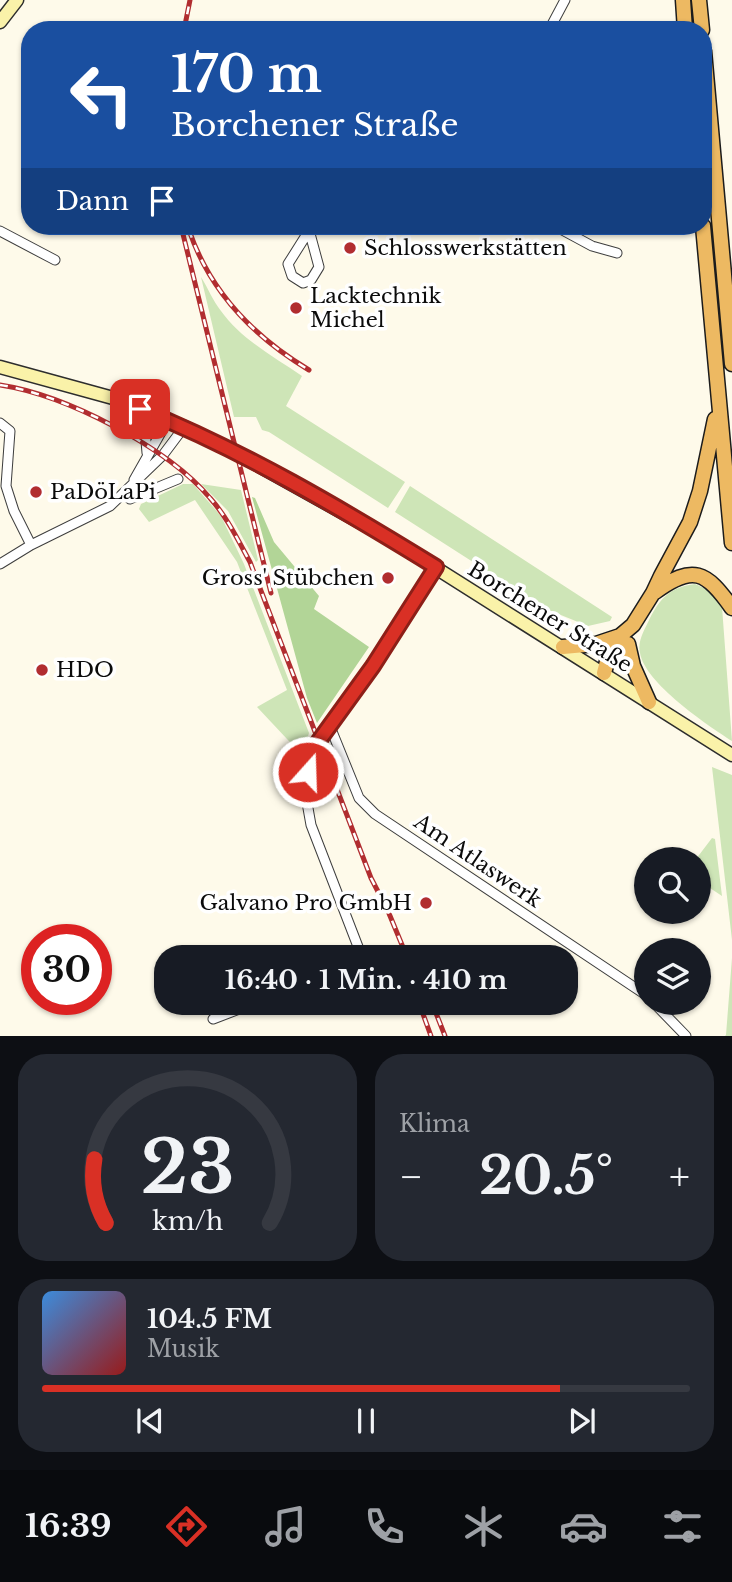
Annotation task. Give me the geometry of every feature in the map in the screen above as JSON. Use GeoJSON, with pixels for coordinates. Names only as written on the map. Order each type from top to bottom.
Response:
{"type":"FeatureCollection","features":[{"type":"Feature","properties":{"kind":"highway"},"geometry":{"type":"LineString","coordinates":[[682,0],[684,21]]}},
{"type":"Feature","properties":{"kind":"highway"},"geometry":{"type":"LineString","coordinates":[[699,0],[701,21]]}},
{"type":"Feature","properties":{"kind":"highway"},"geometry":{"type":"LineString","coordinates":[[712,140],[732,363]]}},
{"type":"Feature","properties":{"kind":"highway"},"geometry":{"type":"LineString","coordinates":[[704,235],[732,543]]}},
{"type":"Feature","properties":{"kind":"highway"},"geometry":{"type":"LineString","coordinates":[[604,673],[614,666],[624,640],[653,593],[690,522],[710,450],[719,399]]}},
{"type":"Feature","properties":{"kind":"highway"},"geometry":{"type":"LineString","coordinates":[[653,593],[679,577],[702,576],[713,582],[732,608]]}},
{"type":"Feature","properties":{"kind":"highway"},"geometry":{"type":"LineString","coordinates":[[563,647],[624,640]]}},
{"type":"Feature","properties":{"kind":"highway"},"geometry":{"type":"LineString","coordinates":[[624,640],[649,702]]}},
{"type":"Feature","properties":{"kind":"main road"},"geometry":{"type":"LineString","coordinates":[[0,23],[17,0]]}},
{"type":"Feature","properties":{"kind":"main road","name":"Borchener Straße"},"geometry":{"type":"LineString","coordinates":[[0,368],[124,402],[184,427],[280,477],[436,567],[732,755]]}},
{"type":"Feature","properties":{"kind":"street"},"geometry":{"type":"LineString","coordinates":[[554,21],[565,0]]}},
{"type":"Feature","properties":{"kind":"street"},"geometry":{"type":"LineString","coordinates":[[0,231],[55,260]]}},
{"type":"Feature","properties":{"kind":"street"},"geometry":{"type":"LineString","coordinates":[[307,235],[288,264],[292,276],[303,283],[311,279],[319,267],[312,235]]}},
{"type":"Feature","properties":{"kind":"street"},"geometry":{"type":"LineString","coordinates":[[572,235],[592,246],[617,253]]}},
{"type":"Feature","properties":{"kind":"street"},"geometry":{"type":"LineString","coordinates":[[124,402],[145,429],[147,455]]}},
{"type":"Feature","properties":{"kind":"street"},"geometry":{"type":"LineString","coordinates":[[168,420],[128,491],[130,499],[178,479]]}},
{"type":"Feature","properties":{"kind":"street"},"geometry":{"type":"LineString","coordinates":[[0,424],[10,431],[3,485],[31,545]]}},
{"type":"Feature","properties":{"kind":"street"},"geometry":{"type":"LineString","coordinates":[[0,564],[31,545],[102,510],[128,491],[163,455],[184,427]]}},
{"type":"Feature","properties":{"kind":"street"},"geometry":{"type":"LineString","coordinates":[[357,945],[311,825],[306,797],[311,758],[329,724],[373,666],[436,567]]}},
{"type":"Feature","properties":{"kind":"street","name":"Am Atlaswerk"},"geometry":{"type":"LineString","coordinates":[[329,724],[359,798],[366,807],[634,987]]}},
{"type":"Feature","properties":{"kind":"street"},"geometry":{"type":"LineString","coordinates":[[213,1019],[224,1015]]}},
{"type":"Feature","properties":{"kind":"street"},"geometry":{"type":"LineString","coordinates":[[666,1015],[686,1036]]}},
{"type":"Feature","properties":{"kind":"green space"},"geometry":{"type":"Polygon","coordinates":[[[201,277],[218,307],[238,330],[258,347],[302,376],[286,406],[405,482],[388,508],[262,430],[256,417],[234,417],[201,277]]]}},
{"type":"Feature","properties":{"kind":"green space"},"geometry":{"type":"Polygon","coordinates":[[[183,484],[193,484],[221,516],[244,564],[309,733],[302,755],[257,707],[287,690],[237,562],[195,500],[149,522],[139,509],[141,504],[183,484]]]}},
{"type":"Feature","properties":{"kind":"green space"},"geometry":{"type":"Polygon","coordinates":[[[201,484],[241,490],[258,560],[256,562],[228,511],[201,484]]]}},
{"type":"Feature","properties":{"kind":"green space"},"geometry":{"type":"Polygon","coordinates":[[[410,486],[612,617],[610,621],[588,626],[546,609],[395,512],[410,486]]]}},
{"type":"Feature","properties":{"kind":"green space"},"geometry":{"type":"Polygon","coordinates":[[[252,497],[255,498],[274,542],[319,596],[314,609],[369,647],[317,723],[307,698],[252,497]]]}},
{"type":"Feature","properties":{"kind":"green space"},"geometry":{"type":"Polygon","coordinates":[[[695,584],[711,592],[722,607],[732,741],[693,714],[665,690],[644,665],[640,653],[642,635],[658,604],[673,591],[695,584]]]}},
{"type":"Feature","properties":{"kind":"green space"},"geometry":{"type":"Polygon","coordinates":[[[712,767],[732,775],[732,940],[712,767]]]}},
{"type":"Feature","properties":{"kind":"green space"},"geometry":{"type":"Polygon","coordinates":[[[712,838],[715,839],[722,896],[711,889],[711,847],[705,847],[712,838]]]}},
{"type":"Feature","properties":{"kind":"green space"},"geometry":{"type":"Polygon","coordinates":[[[732,958],[732,1036],[725,1036],[726,1035],[732,958]]]}},
{"type":"Feature","properties":{"kind":"railway"},"geometry":{"type":"LineString","coordinates":[[186,21],[190,0]]}},
{"type":"Feature","properties":{"kind":"railway"},"geometry":{"type":"LineString","coordinates":[[183,235],[271,593]]}},
{"type":"Feature","properties":{"kind":"railway"},"geometry":{"type":"LineString","coordinates":[[191,235],[209,273],[236,311],[270,343],[309,370]]}},
{"type":"Feature","properties":{"kind":"railway"},"geometry":{"type":"LineString","coordinates":[[0,385],[55,400],[114,426],[142,442],[191,479],[222,513],[250,562],[371,878],[402,945]]}},
{"type":"Feature","properties":{"kind":"railway"},"geometry":{"type":"LineString","coordinates":[[423,1015],[431,1036]]}},
{"type":"Feature","properties":{"kind":"railway"},"geometry":{"type":"LineString","coordinates":[[437,1015],[445,1036]]}},
{"type":"Feature","properties":{"kind":"place","name":"Schlosswerkstätten"},"geometry":{"type":"Point","coordinates":[350,248]}},
{"type":"Feature","properties":{"kind":"place","name":"Lacktechnik Michel"},"geometry":{"type":"Point","coordinates":[296,308]}},
{"type":"Feature","properties":{"kind":"place","name":"PaDöLaPi"},"geometry":{"type":"Point","coordinates":[36,492]}},
{"type":"Feature","properties":{"kind":"place","name":"Gross' Stübchen"},"geometry":{"type":"Point","coordinates":[388,578]}},
{"type":"Feature","properties":{"kind":"place","name":"HDO"},"geometry":{"type":"Point","coordinates":[42,670]}},
{"type":"Feature","properties":{"kind":"place","name":"Galvano Pro GmbH"},"geometry":{"type":"Point","coordinates":[426,903]}},
{"type":"Feature","properties":{"kind":"route"},"geometry":{"type":"LineString","coordinates":[[140,409],[184,427],[253,462],[436,567],[373,666],[329,724],[311,758],[308,772]]}}]}
